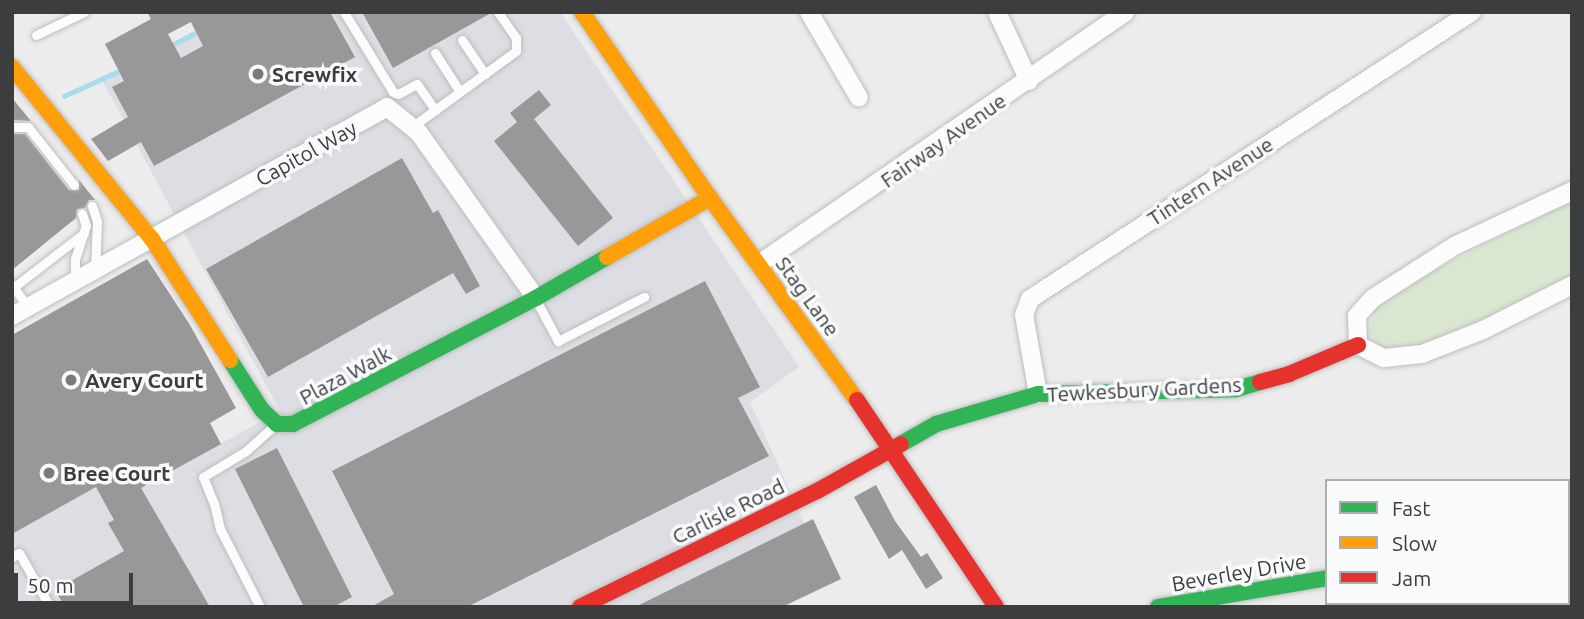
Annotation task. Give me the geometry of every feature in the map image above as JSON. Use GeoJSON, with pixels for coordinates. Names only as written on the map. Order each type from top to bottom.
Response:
{"type":"FeatureCollection","features":[{"type":"Feature","properties":{"kind":"street","name":"Stag Lane"},"geometry":{"type":"LineString","coordinates":[[582,12],[710,198],[891,446],[996,607]]}},
{"type":"Feature","properties":{"kind":"street"},"geometry":{"type":"LineString","coordinates":[[809,12],[859,98]]}},
{"type":"Feature","properties":{"kind":"street"},"geometry":{"type":"LineString","coordinates":[[997,12],[1029,81]]}},
{"type":"Feature","properties":{"kind":"street","name":"Fairway Avenue"},"geometry":{"type":"LineString","coordinates":[[759,264],[1029,81],[1125,12]]}},
{"type":"Feature","properties":{"kind":"street","name":"Tintern Avenue"},"geometry":{"type":"LineString","coordinates":[[1038,394],[1024,315],[1030,299],[1472,12]]}},
{"type":"Feature","properties":{"kind":"street"},"geometry":{"type":"LineString","coordinates":[[12,67],[152,239],[262,410],[277,424]]}},
{"type":"Feature","properties":{"kind":"street","name":"Capitol Way"},"geometry":{"type":"LineString","coordinates":[[18,310],[152,239],[387,107],[413,126],[536,298]]}},
{"type":"Feature","properties":{"kind":"street"},"geometry":{"type":"LineString","coordinates":[[1572,191],[1456,245],[1373,298],[1357,316],[1358,345],[1384,358],[1422,354],[1483,330],[1572,285]]}},
{"type":"Feature","properties":{"kind":"street","name":"Plaza Walk"},"geometry":{"type":"LineString","coordinates":[[277,424],[293,424],[309,418],[536,298],[710,198]]}},
{"type":"Feature","properties":{"kind":"street","name":"Tewkesbury Gardens"},"geometry":{"type":"LineString","coordinates":[[891,446],[936,424],[1038,394],[1236,389],[1289,374],[1358,345]]}},
{"type":"Feature","properties":{"kind":"street","name":"Carlisle Road"},"geometry":{"type":"LineString","coordinates":[[580,607],[817,491],[891,446]]}},
{"type":"Feature","properties":{"kind":"street","name":"Beverley Drive"},"geometry":{"type":"LineString","coordinates":[[1158,607],[1325,578]]}},
{"type":"Feature","properties":{"kind":"lane"},"geometry":{"type":"LineString","coordinates":[[36,34],[84,12]]}},
{"type":"Feature","properties":{"kind":"lane"},"geometry":{"type":"LineString","coordinates":[[344,12],[393,92],[398,94],[417,84],[435,110]]}},
{"type":"Feature","properties":{"kind":"lane"},"geometry":{"type":"LineString","coordinates":[[413,126],[516,51],[516,38],[498,12]]}},
{"type":"Feature","properties":{"kind":"lane"},"geometry":{"type":"LineString","coordinates":[[462,40],[485,74]]}},
{"type":"Feature","properties":{"kind":"lane"},"geometry":{"type":"LineString","coordinates":[[435,54],[460,92]]}},
{"type":"Feature","properties":{"kind":"lane"},"geometry":{"type":"LineString","coordinates":[[12,127],[28,127],[74,185]]}},
{"type":"Feature","properties":{"kind":"lane"},"geometry":{"type":"LineString","coordinates":[[92,206],[97,221],[95,270]]}},
{"type":"Feature","properties":{"kind":"lane"},"geometry":{"type":"LineString","coordinates":[[75,281],[75,259],[86,226],[82,214]]}},
{"type":"Feature","properties":{"kind":"lane"},"geometry":{"type":"LineString","coordinates":[[18,310],[13,286],[84,233]]}},
{"type":"Feature","properties":{"kind":"lane"},"geometry":{"type":"LineString","coordinates":[[536,298],[558,341],[644,297]]}},
{"type":"Feature","properties":{"kind":"lane"},"geometry":{"type":"LineString","coordinates":[[260,607],[220,529],[214,503],[203,477],[246,451],[277,424]]}},
{"type":"Feature","properties":{"kind":"lane"},"geometry":{"type":"LineString","coordinates":[[12,557],[19,553],[50,607]]}},
{"type":"Feature","properties":{"kind":"shaded area"},"geometry":{"type":"Polygon","coordinates":[[[230,12],[560,12],[799,367],[750,402],[830,581],[781,607],[12,607],[12,534],[96,487],[107,506],[280,411],[102,80],[230,12]]]}},
{"type":"Feature","properties":{"kind":"green space"},"geometry":{"type":"Polygon","coordinates":[[[1572,200],[1572,277],[1478,326],[1418,348],[1393,352],[1378,347],[1368,334],[1375,308],[1406,285],[1572,200]]]}},
{"type":"Feature","properties":{"kind":"building"},"geometry":{"type":"Polygon","coordinates":[[[147,12],[330,12],[355,57],[154,166],[141,142],[108,161],[91,139],[128,117],[112,87],[124,81],[105,44],[151,19],[147,12]],[[191,22],[168,34],[181,58],[203,46],[191,22]]]}},
{"type":"Feature","properties":{"kind":"building"},"geometry":{"type":"Polygon","coordinates":[[[362,12],[491,12],[491,13],[393,68],[362,12]]]}},
{"type":"Feature","properties":{"kind":"building"},"geometry":{"type":"Polygon","coordinates":[[[539,90],[551,105],[534,119],[613,218],[578,246],[494,141],[517,122],[510,113],[539,90]]]}},
{"type":"Feature","properties":{"kind":"building"},"geometry":{"type":"Polygon","coordinates":[[[12,98],[31,121],[12,120],[12,98]]]}},
{"type":"Feature","properties":{"kind":"building"},"geometry":{"type":"Polygon","coordinates":[[[12,134],[25,134],[69,190],[79,190],[79,180],[95,200],[89,200],[85,208],[77,209],[76,218],[12,270],[12,134]]]}},
{"type":"Feature","properties":{"kind":"building"},"geometry":{"type":"Polygon","coordinates":[[[402,158],[433,213],[438,210],[480,286],[466,294],[453,273],[268,377],[206,269],[402,158]]]}},
{"type":"Feature","properties":{"kind":"building"},"geometry":{"type":"Polygon","coordinates":[[[147,259],[190,325],[236,408],[210,423],[221,444],[141,488],[210,607],[65,607],[55,590],[124,551],[108,523],[114,520],[96,487],[12,534],[12,335],[147,259]]]}},
{"type":"Feature","properties":{"kind":"building"},"geometry":{"type":"Polygon","coordinates":[[[705,281],[760,387],[738,398],[769,456],[467,607],[371,607],[394,594],[332,471],[705,281]]]}},
{"type":"Feature","properties":{"kind":"building"},"geometry":{"type":"Polygon","coordinates":[[[277,448],[352,597],[333,607],[304,607],[235,469],[277,448]]]}},
{"type":"Feature","properties":{"kind":"building"},"geometry":{"type":"Polygon","coordinates":[[[876,485],[895,521],[921,557],[927,553],[943,578],[926,589],[902,550],[889,559],[854,497],[876,485]]]}},
{"type":"Feature","properties":{"kind":"building"},"geometry":{"type":"Polygon","coordinates":[[[813,519],[841,579],[782,607],[635,607],[813,519]]]}},
{"type":"Feature","properties":{"kind":"waterway"},"geometry":{"type":"LineString","coordinates":[[170,46],[194,34]]}},
{"type":"Feature","properties":{"kind":"waterway"},"geometry":{"type":"LineString","coordinates":[[64,96],[121,70]]}},
{"type":"Feature","properties":{"kind":"traffic: fast"},"geometry":{"type":"LineString","coordinates":[[230,360],[262,410],[277,424],[293,424],[536,298],[607,257]]}},
{"type":"Feature","properties":{"kind":"traffic: fast"},"geometry":{"type":"LineString","coordinates":[[901,444],[936,424],[1038,394],[1236,389],[1260,382]]}},
{"type":"Feature","properties":{"kind":"traffic: fast"},"geometry":{"type":"LineString","coordinates":[[1158,607],[1325,578]]}},
{"type":"Feature","properties":{"kind":"traffic: slow"},"geometry":{"type":"LineString","coordinates":[[582,12],[710,198],[857,400]]}},
{"type":"Feature","properties":{"kind":"traffic: slow"},"geometry":{"type":"LineString","coordinates":[[12,67],[152,239],[230,360]]}},
{"type":"Feature","properties":{"kind":"traffic: slow"},"geometry":{"type":"LineString","coordinates":[[607,257],[710,198]]}},
{"type":"Feature","properties":{"kind":"traffic: jam"},"geometry":{"type":"LineString","coordinates":[[1260,382],[1289,374],[1358,345]]}},
{"type":"Feature","properties":{"kind":"traffic: jam"},"geometry":{"type":"LineString","coordinates":[[857,400],[996,607]]}},
{"type":"Feature","properties":{"kind":"traffic: jam"},"geometry":{"type":"LineString","coordinates":[[580,607],[817,491],[901,444]]}},
{"type":"Feature","properties":{"kind":"place","name":"Screwfix"},"geometry":{"type":"Point","coordinates":[258,74]}},
{"type":"Feature","properties":{"kind":"place","name":"Avery Court"},"geometry":{"type":"Point","coordinates":[71,380]}},
{"type":"Feature","properties":{"kind":"place","name":"Bree Court"},"geometry":{"type":"Point","coordinates":[49,473]}}]}
